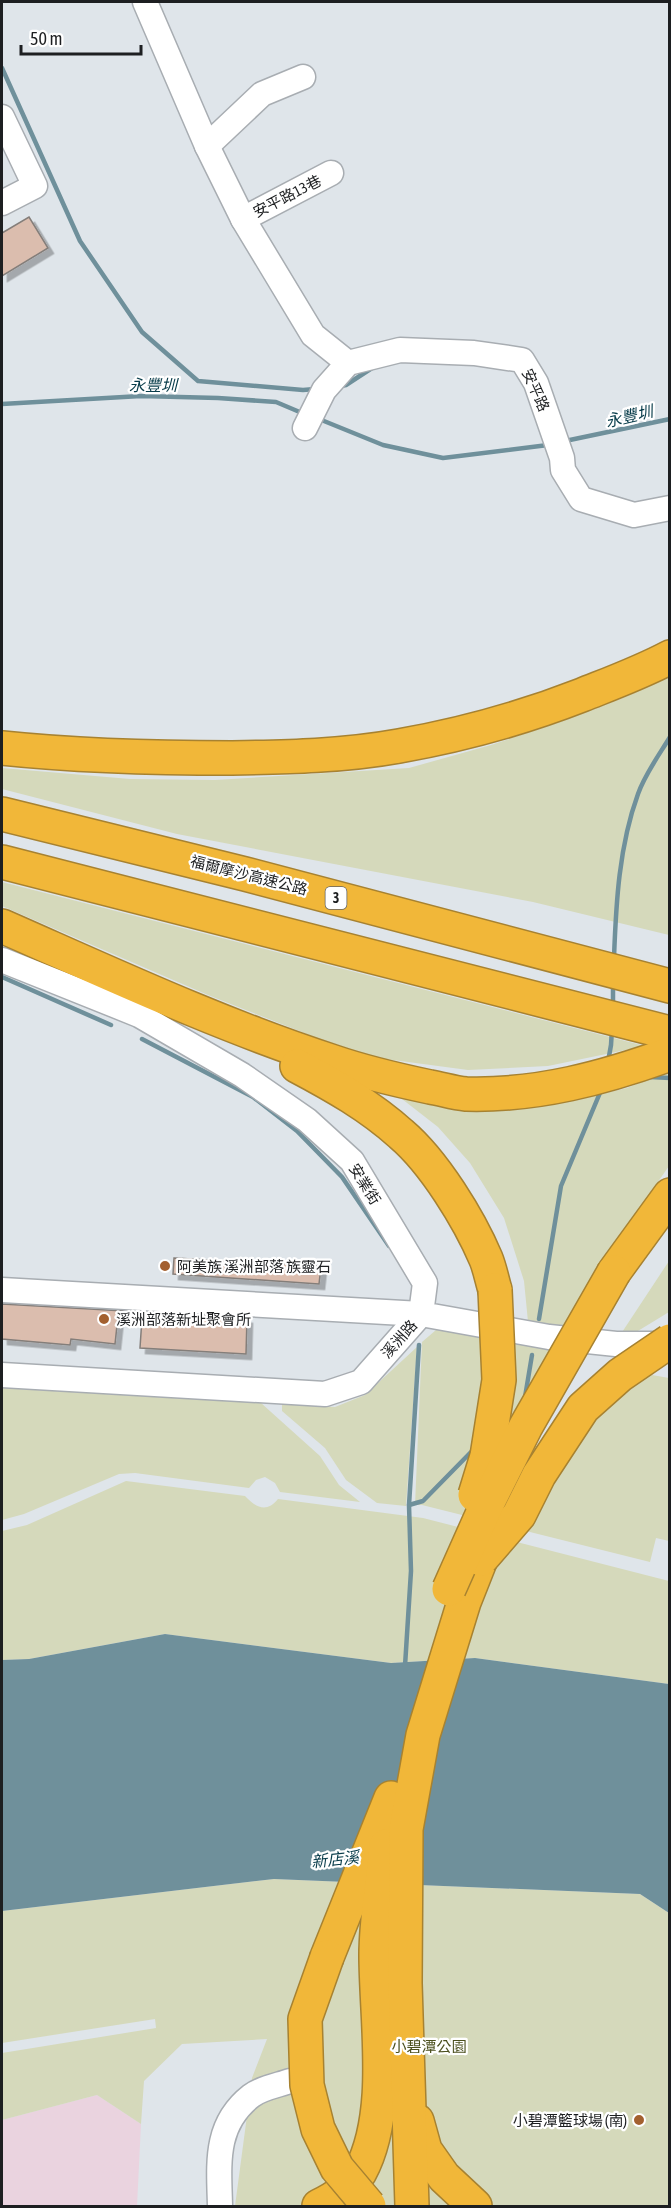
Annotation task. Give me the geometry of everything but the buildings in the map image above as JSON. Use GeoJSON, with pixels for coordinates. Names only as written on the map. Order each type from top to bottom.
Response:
{"type":"FeatureCollection","features":[{"type":"Feature","properties":{"kind":"highway"},"geometry":{"type":"LineString","coordinates":[[2,748],[174,758],[307,756],[398,747],[463,733],[550,707],[615,682],[669,657]]}},
{"type":"Feature","properties":{"kind":"highway","name":"福爾摩沙高速公路"},"geometry":{"type":"LineString","coordinates":[[2,814],[245,874],[669,986]]}},
{"type":"Feature","properties":{"kind":"highway"},"geometry":{"type":"LineString","coordinates":[[2,862],[669,1033]]}},
{"type":"Feature","properties":{"kind":"highway"},"geometry":{"type":"LineString","coordinates":[[2,926],[190,1008],[284,1046],[378,1077],[464,1094],[574,1084],[628,1069],[669,1053]]}},
{"type":"Feature","properties":{"kind":"highway"},"geometry":{"type":"LineString","coordinates":[[190,1008],[324,1080],[369,1109],[403,1135],[431,1167],[453,1198],[486,1260],[495,1290],[499,1380],[487,1456],[404,1738],[391,1798],[376,1953],[412,2206]]}},
{"type":"Feature","properties":{"kind":"highway"},"geometry":{"type":"LineString","coordinates":[[449,1589],[486,1506],[526,1426],[621,1278],[669,1195]]}},
{"type":"Feature","properties":{"kind":"highway"},"geometry":{"type":"LineString","coordinates":[[392,2206],[393,2079],[405,1983],[406,1829],[423,1735],[464,1602],[482,1558],[556,1404],[621,1278],[669,1224]]}},
{"type":"Feature","properties":{"kind":"highway"},"geometry":{"type":"LineString","coordinates":[[482,1558],[519,1515],[539,1475],[584,1408],[620,1375],[669,1343]]}},
{"type":"Feature","properties":{"kind":"highway"},"geometry":{"type":"LineString","coordinates":[[369,2206],[337,2168],[318,2129],[307,2085],[305,2019],[327,1957],[391,1798]]}},
{"type":"Feature","properties":{"kind":"highway"},"geometry":{"type":"LineString","coordinates":[[393,2079],[424,2150],[444,2177],[475,2206]]}},
{"type":"Feature","properties":{"kind":"highway"},"geometry":{"type":"LineString","coordinates":[[319,2206],[334,2199],[359,2174],[393,2079]]}},
{"type":"Feature","properties":{"kind":"street"},"geometry":{"type":"LineString","coordinates":[[145,2],[207,146],[243,219],[314,334],[348,363],[324,390],[304,428]]}},
{"type":"Feature","properties":{"kind":"street"},"geometry":{"type":"LineString","coordinates":[[207,146],[262,94],[303,77]]}},
{"type":"Feature","properties":{"kind":"street"},"geometry":{"type":"LineString","coordinates":[[2,117],[35,186],[2,203]]}},
{"type":"Feature","properties":{"kind":"street","name":"安平路13巷"},"geometry":{"type":"LineString","coordinates":[[243,219],[331,173]]}},
{"type":"Feature","properties":{"kind":"street","name":"安平路"},"geometry":{"type":"LineString","coordinates":[[348,363],[400,350],[474,353],[522,360],[536,383],[562,458],[563,470],[581,499],[634,515],[669,508]]}},
{"type":"Feature","properties":{"kind":"street","name":"安業街"},"geometry":{"type":"LineString","coordinates":[[2,960],[139,1015],[242,1075],[307,1120],[352,1161],[424,1283],[421,1314]]}},
{"type":"Feature","properties":{"kind":"street","name":"溪洲路"},"geometry":{"type":"LineString","coordinates":[[2,1290],[421,1314]]}},
{"type":"Feature","properties":{"kind":"street"},"geometry":{"type":"LineString","coordinates":[[421,1314],[549,1337],[616,1344],[669,1343]]}},
{"type":"Feature","properties":{"kind":"street","name":"溪洲路"},"geometry":{"type":"LineString","coordinates":[[2,1375],[325,1394],[361,1382],[421,1314]]}},
{"type":"Feature","properties":{"kind":"street"},"geometry":{"type":"LineString","coordinates":[[220,2206],[219,2148],[228,2121],[252,2094],[290,2081]]}},
{"type":"Feature","properties":{"kind":"shaded area"},"geometry":{"type":"Polygon","coordinates":[[[97,2095],[141,2124],[137,2206],[2,2206],[2,2120],[97,2095]]]}},
{"type":"Feature","properties":{"kind":"green space"},"geometry":{"type":"Polygon","coordinates":[[[669,677],[669,935],[533,902],[177,834],[2,789],[2,768],[130,779],[215,780],[409,768],[491,745],[557,723],[623,698],[669,677]]]}},
{"type":"Feature","properties":{"kind":"green space"},"geometry":{"type":"Polygon","coordinates":[[[2,882],[645,1046],[548,1066],[468,1070],[378,1058],[317,1038],[208,995],[2,906],[2,882]]]}},
{"type":"Feature","properties":{"kind":"green space"},"geometry":{"type":"Polygon","coordinates":[[[669,1071],[669,1166],[595,1272],[554,1345],[514,1438],[562,1456],[635,1372],[669,1378],[669,1541],[656,1538],[650,1562],[415,1505],[422,1342],[436,1330],[530,1342],[524,1281],[504,1218],[470,1163],[438,1127],[393,1092],[530,1107],[627,1088],[669,1071]]]}},
{"type":"Feature","properties":{"kind":"green space"},"geometry":{"type":"Polygon","coordinates":[[[669,1261],[669,1312],[628,1337],[607,1355],[669,1261]]]}},
{"type":"Feature","properties":{"kind":"green space"},"geometry":{"type":"Polygon","coordinates":[[[417,1347],[406,1506],[377,1503],[346,1480],[325,1448],[282,1411],[282,1404],[335,1407],[365,1395],[417,1347]]]}},
{"type":"Feature","properties":{"kind":"green space"},"geometry":{"type":"Polygon","coordinates":[[[2,1388],[261,1403],[320,1456],[339,1485],[360,1502],[280,1492],[275,1483],[265,1477],[256,1480],[249,1488],[135,1473],[119,1474],[24,1514],[2,1520],[2,1388]]]}},
{"type":"Feature","properties":{"kind":"green space"},"geometry":{"type":"Polygon","coordinates":[[[126,1481],[245,1496],[253,1504],[262,1507],[270,1506],[278,1499],[423,1518],[669,1581],[669,1684],[475,1658],[391,1663],[165,1634],[29,1659],[2,1660],[2,1531],[27,1525],[126,1481]]]}},
{"type":"Feature","properties":{"kind":"green space","name":"小碧潭公園"},"geometry":{"type":"Polygon","coordinates":[[[274,1879],[640,1894],[669,1913],[669,2206],[235,2206],[252,2078],[267,2039],[182,2044],[144,2081],[141,2124],[97,2095],[2,2120],[2,2053],[156,2028],[155,2019],[2,2043],[2,1911],[274,1879]]]}},
{"type":"Feature","properties":{"kind":"water","name":"新店溪"},"geometry":{"type":"Polygon","coordinates":[[[165,1634],[391,1663],[475,1658],[669,1684],[669,1913],[640,1894],[274,1879],[2,1911],[2,1660],[29,1659],[165,1634]]]}},
{"type":"Feature","properties":{"kind":"waterway"},"geometry":{"type":"LineString","coordinates":[[2,68],[80,241],[142,332],[198,381],[303,390],[315,389]]}},
{"type":"Feature","properties":{"kind":"waterway"},"geometry":{"type":"LineString","coordinates":[[341,386],[372,368]]}},
{"type":"Feature","properties":{"kind":"waterway","name":"永豐圳"},"geometry":{"type":"LineString","coordinates":[[2,404],[141,396],[218,398],[276,402],[302,413]]}},
{"type":"Feature","properties":{"kind":"waterway","name":"永豐圳"},"geometry":{"type":"LineString","coordinates":[[319,419],[383,445],[443,458],[548,445]]}},
{"type":"Feature","properties":{"kind":"waterway","name":"永豐圳"},"geometry":{"type":"LineString","coordinates":[[565,441],[670,419]]}},
{"type":"Feature","properties":{"kind":"waterway"},"geometry":{"type":"LineString","coordinates":[[614,958],[620,875],[632,814],[644,779],[670,737]]}},
{"type":"Feature","properties":{"kind":"waterway"},"geometry":{"type":"LineString","coordinates":[[2,977],[111,1025]]}},
{"type":"Feature","properties":{"kind":"waterway"},"geometry":{"type":"LineString","coordinates":[[613,984],[613,1006]]}},
{"type":"Feature","properties":{"kind":"waterway"},"geometry":{"type":"LineString","coordinates":[[608,1062],[612,1029]]}},
{"type":"Feature","properties":{"kind":"waterway"},"geometry":{"type":"LineString","coordinates":[[142,1039],[253,1097],[297,1131],[342,1177],[389,1246]]}},
{"type":"Feature","properties":{"kind":"waterway"},"geometry":{"type":"LineString","coordinates":[[650,1077],[670,1078]]}},
{"type":"Feature","properties":{"kind":"waterway"},"geometry":{"type":"LineString","coordinates":[[539,1319],[561,1186],[602,1088]]}},
{"type":"Feature","properties":{"kind":"waterway"},"geometry":{"type":"LineString","coordinates":[[405,1666],[411,1571],[409,1505],[419,1345]]}},
{"type":"Feature","properties":{"kind":"waterway"},"geometry":{"type":"LineString","coordinates":[[525,1397],[532,1355]]}},
{"type":"Feature","properties":{"kind":"waterway"},"geometry":{"type":"LineString","coordinates":[[409,1505],[423,1501],[474,1449]]}},
{"type":"Feature","properties":{"kind":"place","name":"阿美族 溪洲部落 族靈石"},"geometry":{"type":"Point","coordinates":[165,1266]}},
{"type":"Feature","properties":{"kind":"place","name":"溪洲部落新址聚會所"},"geometry":{"type":"Point","coordinates":[104,1319]}},
{"type":"Feature","properties":{"kind":"place","name":"小碧潭籃球場 (南)"},"geometry":{"type":"Point","coordinates":[639,2120]}}]}
